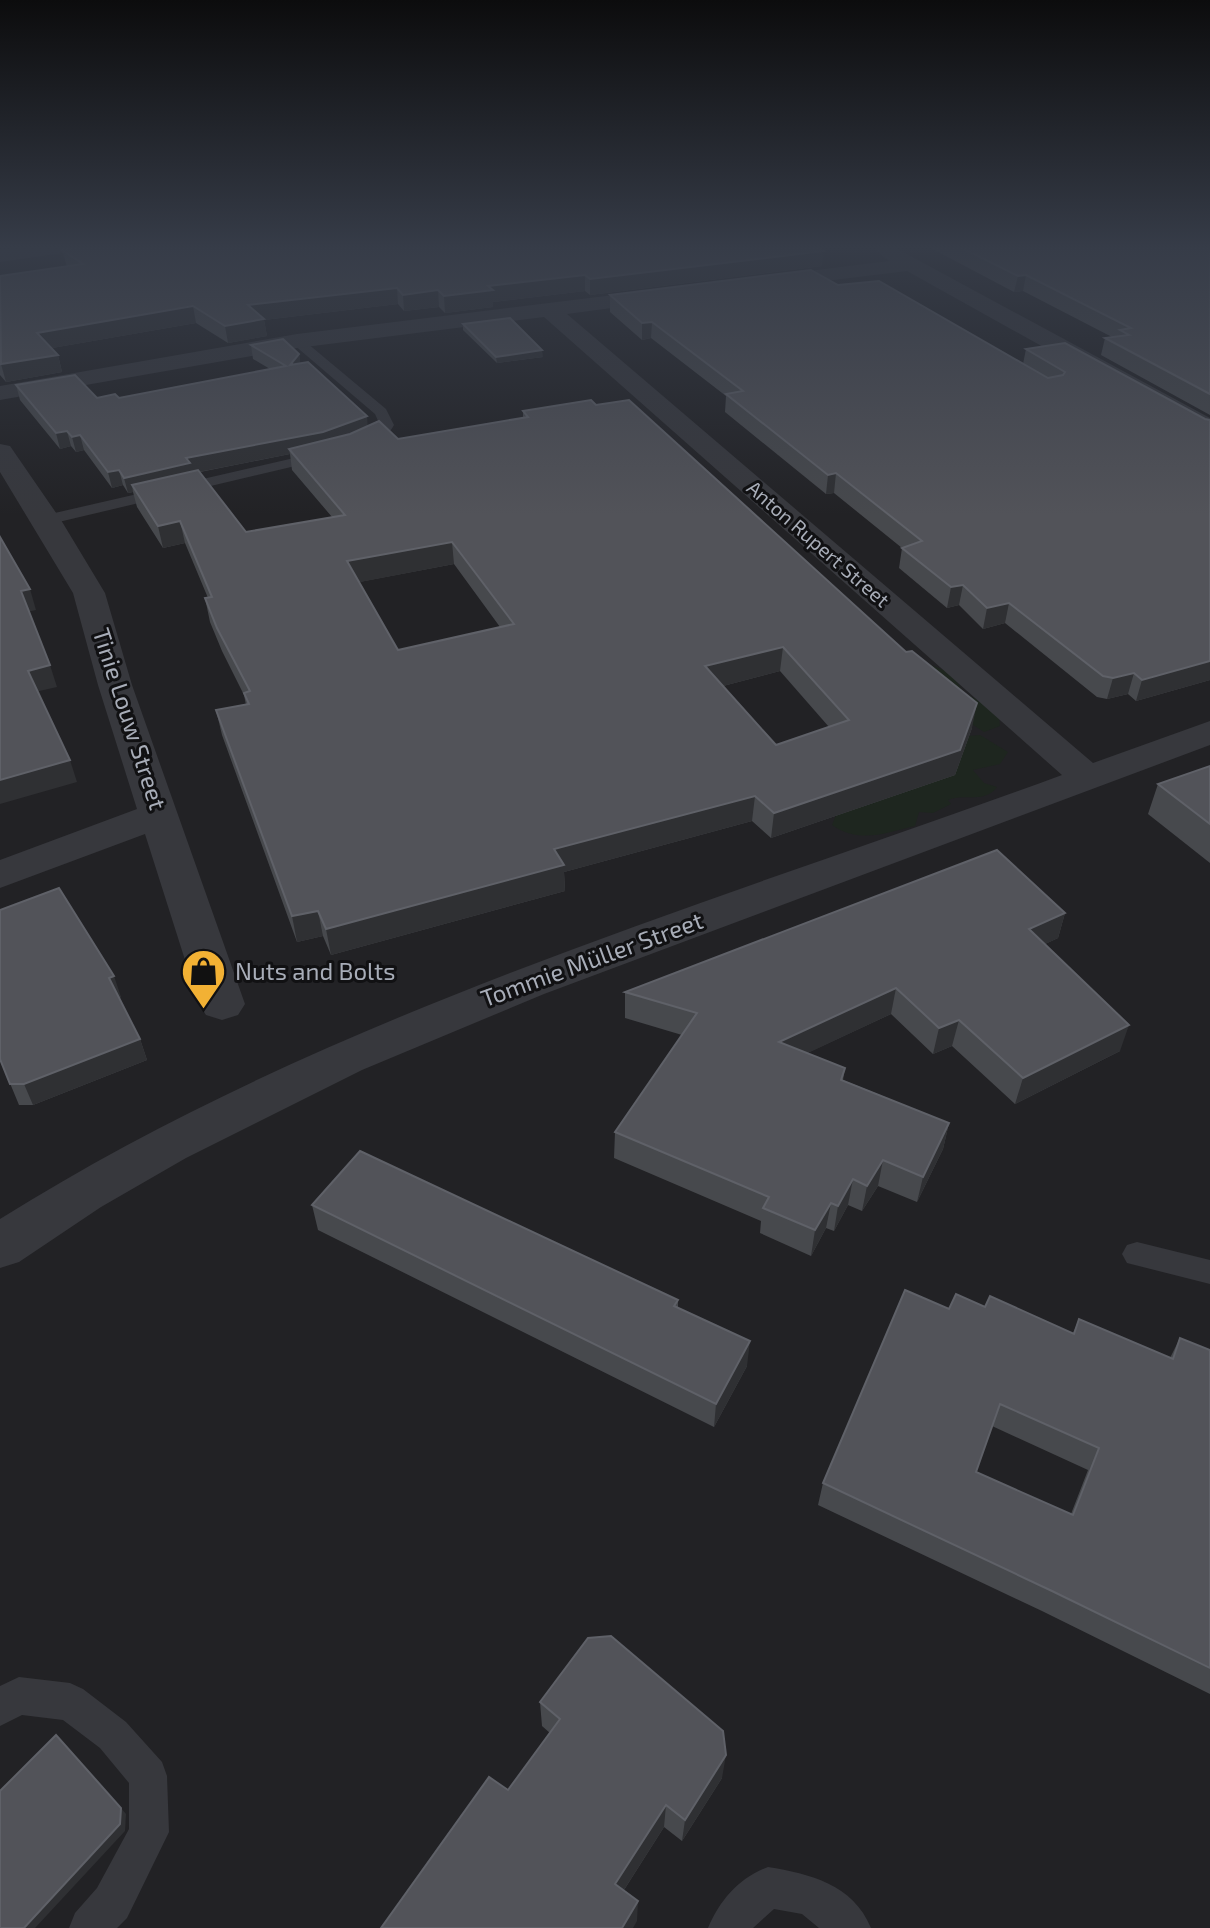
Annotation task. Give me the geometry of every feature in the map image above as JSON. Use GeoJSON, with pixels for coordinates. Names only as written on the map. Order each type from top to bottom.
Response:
{"type":"FeatureCollection","features":[{"type":"Feature","properties":{"kind":"street"},"geometry":{"type":"LineString","coordinates":[[0,393],[344,335]]}},
{"type":"Feature","properties":{"kind":"street","name":"Anton Rupert Street"},"geometry":{"type":"LineString","coordinates":[[578,335],[1088,778]]}},
{"type":"Feature","properties":{"kind":"street"},"geometry":{"type":"LineString","coordinates":[[1040,335],[1210,429]]}},
{"type":"Feature","properties":{"kind":"street","name":"Tinie Louw Street"},"geometry":{"type":"LineString","coordinates":[[0,452],[46,520],[89,593],[115,685],[222,1004]]}},
{"type":"Feature","properties":{"kind":"street","name":"Tommie Müller Street"},"geometry":{"type":"LineString","coordinates":[[0,1246],[50,1212],[169,1145],[417,1025],[1210,732]]}},
{"type":"Feature","properties":{"kind":"street"},"geometry":{"type":"LineString","coordinates":[[0,875],[160,814]]}},
{"type":"Feature","properties":{"kind":"lane"},"geometry":{"type":"LineString","coordinates":[[46,520],[329,454],[365,444],[381,435],[387,425],[381,412],[297,341]]}},
{"type":"Feature","properties":{"kind":"lane"},"geometry":{"type":"LineString","coordinates":[[1137,1254],[1210,1272]]}},
{"type":"Feature","properties":{"kind":"lane"},"geometry":{"type":"LineString","coordinates":[[0,1707],[19,1696],[70,1702],[113,1735],[148,1776],[149,1832],[112,1903],[90,1928]]}},
{"type":"Feature","properties":{"kind":"lane"},"geometry":{"type":"LineString","coordinates":[[729,1928],[735,1916],[768,1887],[812,1895],[850,1928]]}},
{"type":"Feature","properties":{"kind":"shaded area"},"geometry":{"type":"Polygon","coordinates":[[[0,335],[1210,335],[1210,1928],[0,1928],[0,335]]]}},
{"type":"Feature","properties":{"kind":"shaded area"},"geometry":{"type":"Polygon","coordinates":[[[911,657],[951,673],[964,693],[982,702],[999,717],[1000,726],[984,732],[894,674],[911,657]]]}},
{"type":"Feature","properties":{"kind":"shaded area"},"geometry":{"type":"Polygon","coordinates":[[[980,735],[1008,752],[1000,764],[973,770],[984,783],[997,787],[992,792],[980,797],[948,800],[951,804],[933,813],[919,812],[915,826],[883,834],[862,836],[832,825],[840,805],[968,736],[980,735]]]}},
{"type":"Feature","properties":{"kind":"building"},"geometry":{"type":"Polygon","coordinates":[[[1,335],[39,335],[58,355],[1,364],[1,335]]]}},
{"type":"Feature","properties":{"kind":"building"},"geometry":{"type":"Polygon","coordinates":[[[474,335],[527,335],[542,350],[496,357],[474,335]]]}},
{"type":"Feature","properties":{"kind":"building"},"geometry":{"type":"Polygon","coordinates":[[[669,335],[973,335],[1048,378],[1065,372],[1026,349],[1065,343],[1210,420],[1210,661],[1142,680],[1134,673],[1113,678],[1103,676],[1009,603],[987,608],[963,585],[951,587],[902,548],[922,541],[836,473],[828,475],[726,394],[743,391],[669,335]]]}},
{"type":"Feature","properties":{"kind":"building"},"geometry":{"type":"Polygon","coordinates":[[[1210,335],[1210,394],[1105,338],[1210,335]]]}},
{"type":"Feature","properties":{"kind":"building"},"geometry":{"type":"Polygon","coordinates":[[[283,339],[299,354],[290,365],[308,362],[367,416],[323,432],[186,458],[190,463],[124,478],[119,470],[108,472],[80,435],[72,437],[67,431],[56,433],[16,385],[75,375],[97,398],[115,394],[119,398],[286,366],[251,345],[283,339]]]}},
{"type":"Feature","properties":{"kind":"building"},"geometry":{"type":"Polygon","coordinates":[[[591,400],[596,405],[629,400],[906,652],[912,651],[977,703],[960,750],[774,813],[755,796],[554,849],[564,865],[326,929],[318,911],[292,916],[216,710],[249,704],[244,693],[250,691],[217,628],[205,598],[212,597],[180,521],[158,526],[132,485],[198,470],[246,532],[345,515],[289,449],[350,434],[379,421],[398,439],[528,417],[523,411],[591,400]],[[452,542],[347,561],[398,650],[514,624],[452,542]],[[783,647],[705,666],[776,745],[849,720],[783,647]]]}},
{"type":"Feature","properties":{"kind":"building"},"geometry":{"type":"Polygon","coordinates":[[[0,537],[30,589],[21,591],[50,665],[28,671],[70,760],[0,780],[0,537]]]}},
{"type":"Feature","properties":{"kind":"building"},"geometry":{"type":"Polygon","coordinates":[[[1210,766],[1210,824],[1158,784],[1210,766]]]}},
{"type":"Feature","properties":{"kind":"building"},"geometry":{"type":"Polygon","coordinates":[[[997,850],[1065,913],[1029,929],[1129,1025],[1023,1078],[959,1020],[939,1028],[896,988],[779,1042],[845,1068],[841,1080],[949,1123],[923,1177],[883,1160],[867,1186],[853,1179],[838,1206],[831,1203],[815,1230],[763,1208],[769,1197],[615,1132],[697,1013],[625,992],[997,850]]]}},
{"type":"Feature","properties":{"kind":"building"},"geometry":{"type":"Polygon","coordinates":[[[59,888],[114,976],[109,978],[140,1039],[24,1084],[10,1084],[0,1059],[0,910],[59,888]]]}},
{"type":"Feature","properties":{"kind":"building"},"geometry":{"type":"Polygon","coordinates":[[[360,1151],[678,1300],[674,1306],[750,1341],[716,1404],[312,1205],[360,1151]]]}},
{"type":"Feature","properties":{"kind":"building"},"geometry":{"type":"Polygon","coordinates":[[[905,1290],[949,1309],[956,1294],[985,1307],[990,1296],[1074,1334],[1079,1319],[1173,1359],[1180,1338],[1210,1350],[1210,1668],[1052,1591],[823,1483],[905,1290]],[[1000,1404],[976,1472],[1073,1515],[1099,1448],[1000,1404]]]}},
{"type":"Feature","properties":{"kind":"building"},"geometry":{"type":"Polygon","coordinates":[[[611,1636],[723,1731],[726,1755],[685,1820],[666,1805],[615,1884],[638,1901],[622,1928],[381,1928],[489,1777],[508,1790],[560,1719],[540,1702],[588,1638],[611,1636]]]}},
{"type":"Feature","properties":{"kind":"building"},"geometry":{"type":"Polygon","coordinates":[[[56,1735],[121,1808],[120,1824],[24,1928],[0,1928],[0,1791],[56,1735]]]}},
{"type":"Feature","properties":{"kind":"place","name":"Nuts and Bolts"},"geometry":{"type":"Point","coordinates":[204,1011]}}]}
